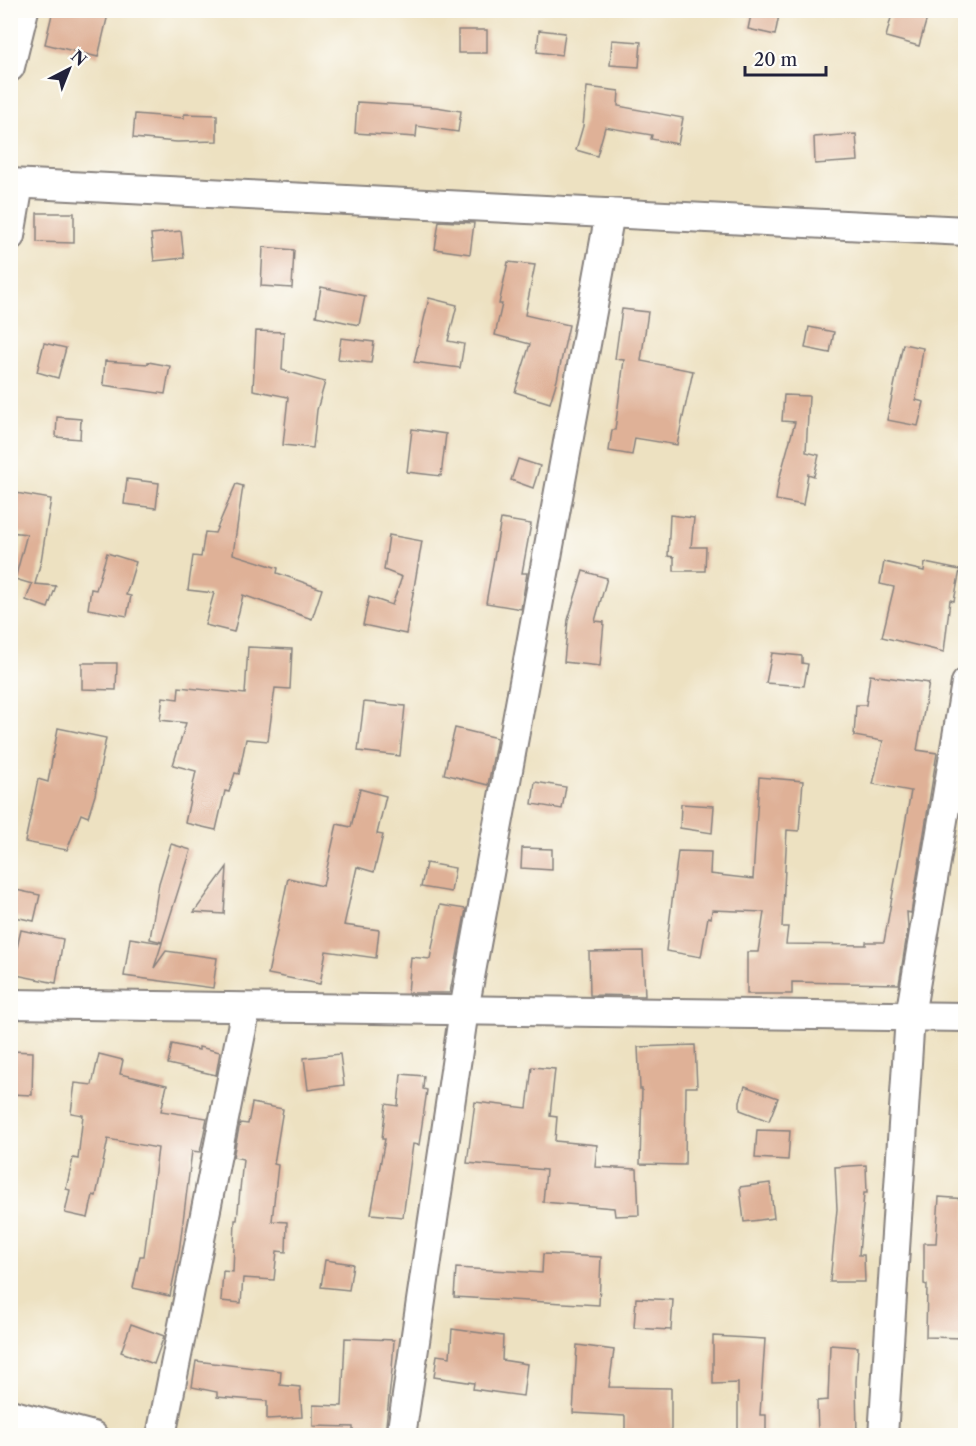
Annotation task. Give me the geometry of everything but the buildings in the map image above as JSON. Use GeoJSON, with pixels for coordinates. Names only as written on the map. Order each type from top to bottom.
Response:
{"type":"FeatureCollection","features":[{"type":"Feature","properties":{"kind":"street"},"geometry":{"type":"LineString","coordinates":[[10,67],[24,10]]}},
{"type":"Feature","properties":{"kind":"street"},"geometry":{"type":"LineString","coordinates":[[10,236],[15,183],[966,231]]}},
{"type":"Feature","properties":{"kind":"street"},"geometry":{"type":"LineString","coordinates":[[401,1436],[464,1010],[610,213]]}},
{"type":"Feature","properties":{"kind":"street"},"geometry":{"type":"LineString","coordinates":[[883,1436],[910,1016],[966,683]]}},
{"type":"Feature","properties":{"kind":"street"},"geometry":{"type":"LineString","coordinates":[[10,1004],[966,1017]]}},
{"type":"Feature","properties":{"kind":"street"},"geometry":{"type":"LineString","coordinates":[[161,1436],[246,1008]]}},
{"type":"Feature","properties":{"kind":"street"},"geometry":{"type":"LineString","coordinates":[[10,1414],[93,1436]]}}]}
